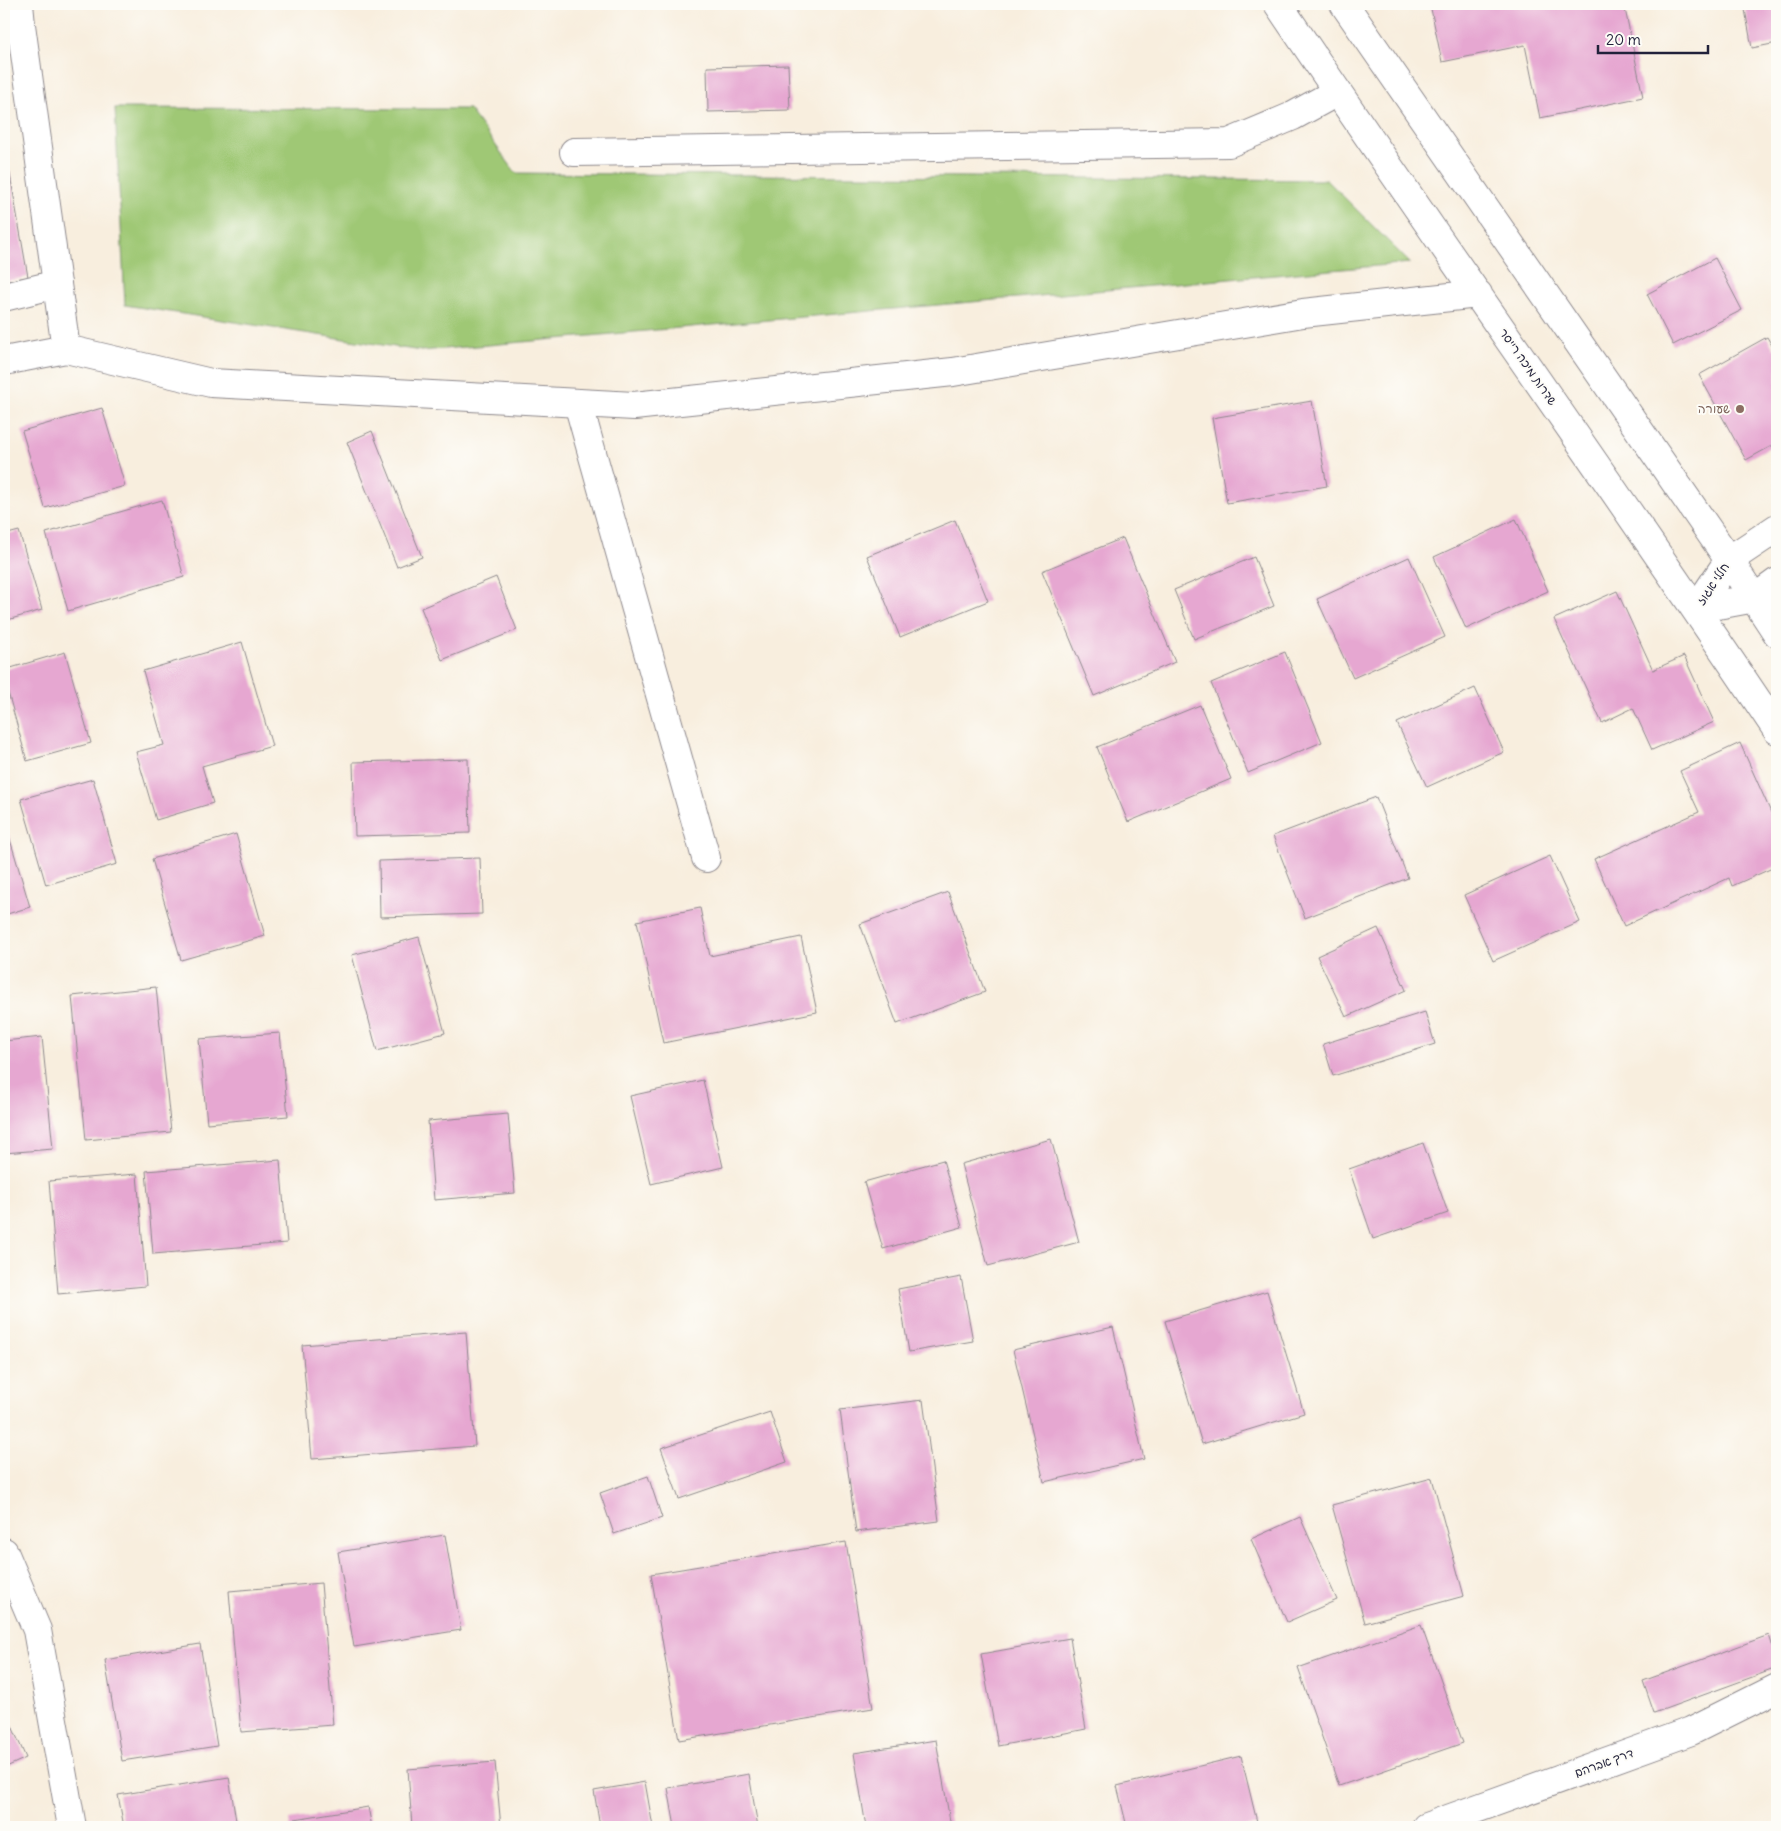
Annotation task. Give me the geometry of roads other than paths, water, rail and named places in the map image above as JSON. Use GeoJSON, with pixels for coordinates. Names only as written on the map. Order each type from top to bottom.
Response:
{"type":"FeatureCollection","features":[{"type":"Feature","properties":{"kind":"street","name":"שדרות מיכה רייסר"},"geometry":{"type":"LineString","coordinates":[[1278,4],[1696,609],[1777,730]]}},
{"type":"Feature","properties":{"kind":"street"},"geometry":{"type":"LineString","coordinates":[[1344,4],[1730,560],[1777,633]]}},
{"type":"Feature","properties":{"kind":"street"},"geometry":{"type":"LineString","coordinates":[[15,19],[66,349]]}},
{"type":"Feature","properties":{"kind":"street"},"geometry":{"type":"LineString","coordinates":[[574,152],[1229,143],[1293,116],[1337,92]]}},
{"type":"Feature","properties":{"kind":"street"},"geometry":{"type":"LineString","coordinates":[[4,297],[57,284]]}},
{"type":"Feature","properties":{"kind":"street"},"geometry":{"type":"LineString","coordinates":[[4,361],[66,349],[211,383],[634,406],[953,372],[1303,313],[1478,294]]}},
{"type":"Feature","properties":{"kind":"street"},"geometry":{"type":"LineString","coordinates":[[578,403],[706,858]]}},
{"type":"Feature","properties":{"kind":"street","name":"חללי אגוז"},"geometry":{"type":"LineString","coordinates":[[1696,609],[1730,560],[1777,528]]}},
{"type":"Feature","properties":{"kind":"street","name":"חללי אגוז"},"geometry":{"type":"LineString","coordinates":[[1696,609],[1755,598],[1777,582]]}},
{"type":"Feature","properties":{"kind":"street"},"geometry":{"type":"LineString","coordinates":[[4,1552],[37,1630],[72,1827]]}},
{"type":"Feature","properties":{"kind":"street","name":"דרך אברהם"},"geometry":{"type":"LineString","coordinates":[[1426,1827],[1691,1731],[1777,1688]]}},
{"type":"Feature","properties":{"kind":"place","name":"שעורה"},"geometry":{"type":"Point","coordinates":[1740,409]}}]}
